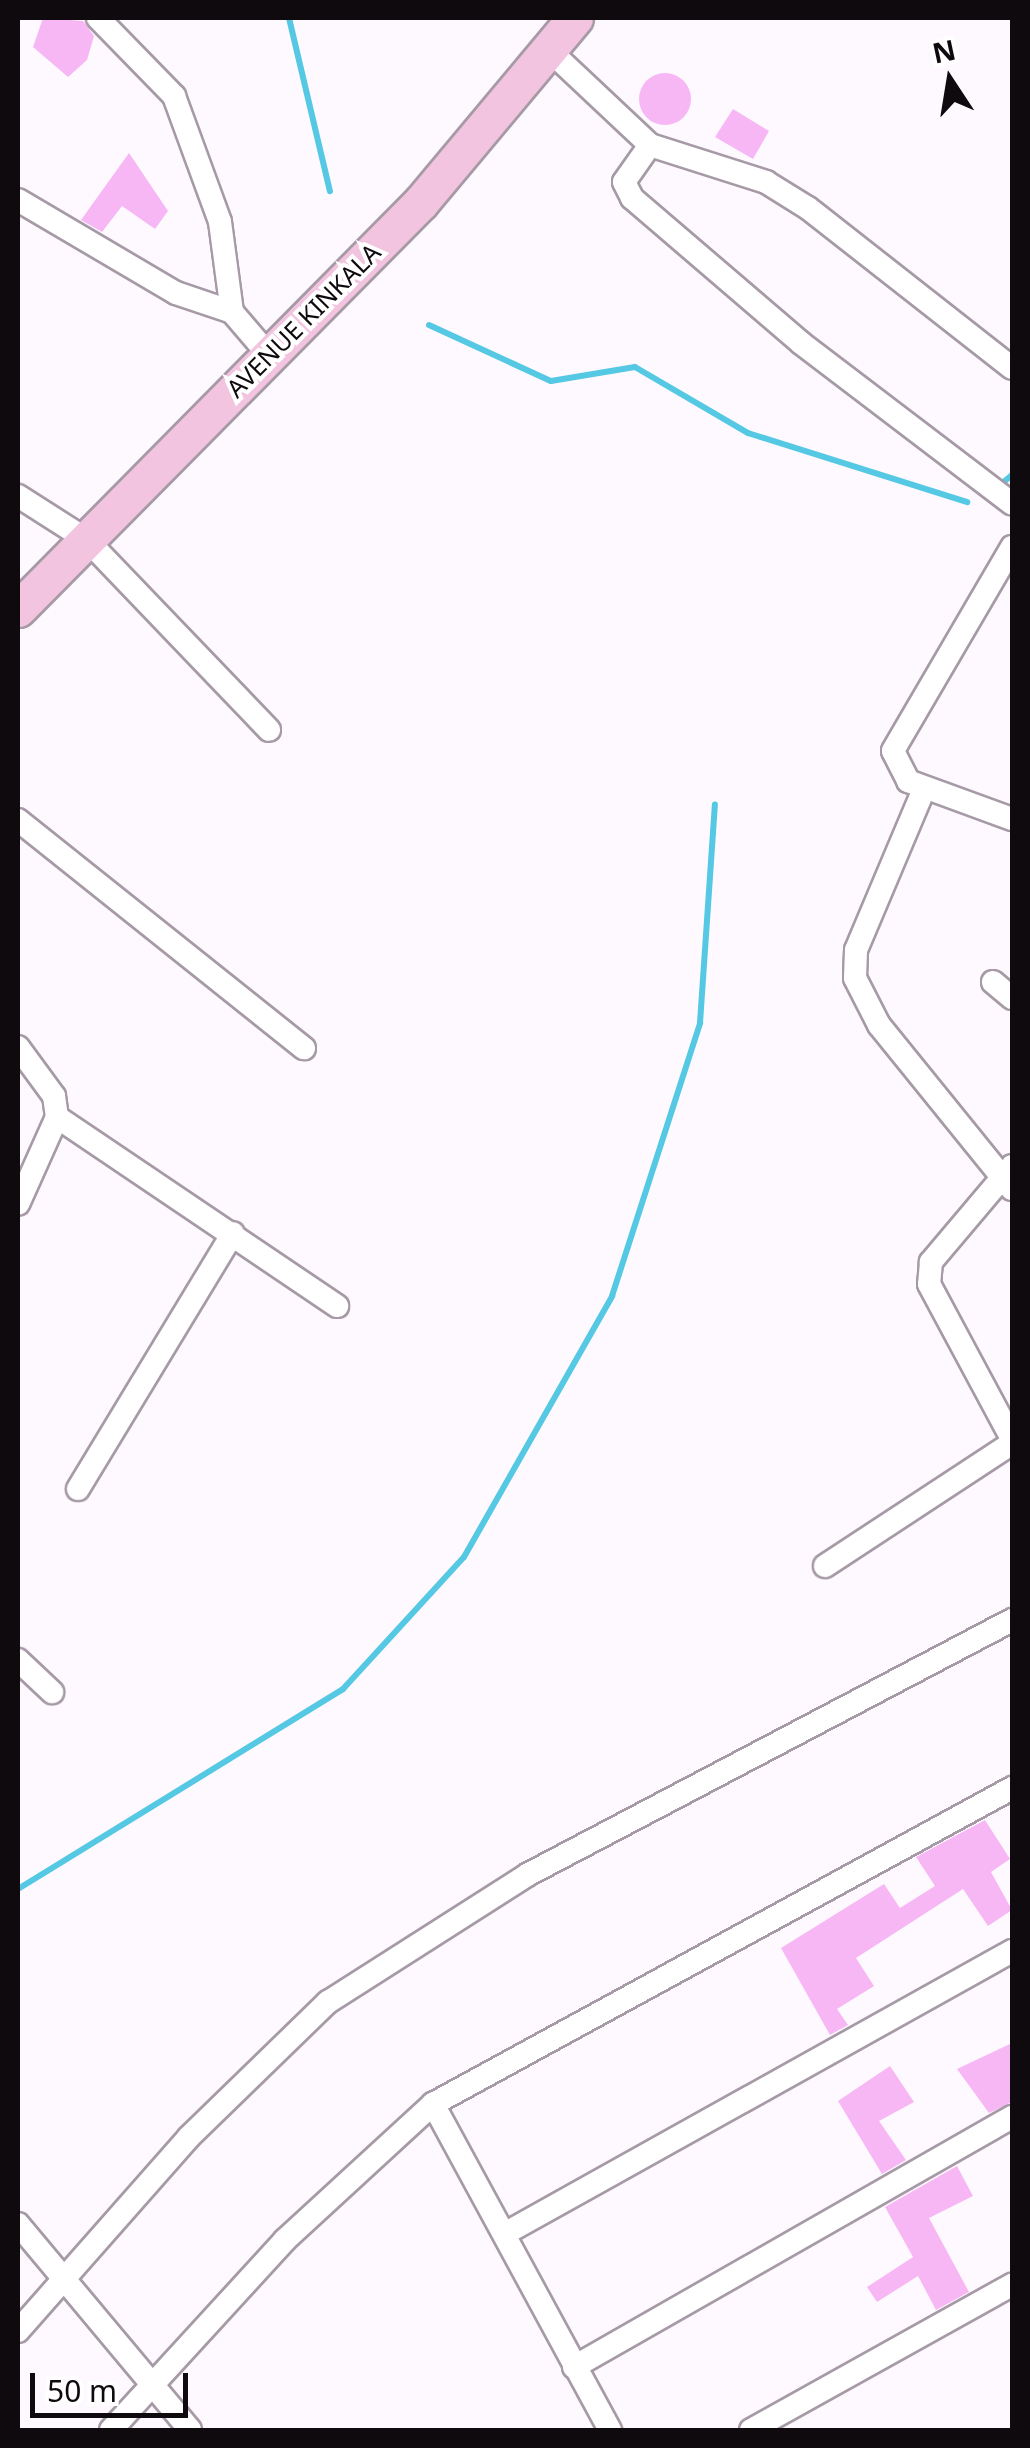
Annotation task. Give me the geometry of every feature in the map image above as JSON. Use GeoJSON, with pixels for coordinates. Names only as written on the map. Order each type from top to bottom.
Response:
{"type":"FeatureCollection","features":[{"type":"Feature","properties":{"kind":"main road","name":"AVENUE KINKALA"},"geometry":{"type":"LineString","coordinates":[[18,610],[463,158],[575,18]]}},
{"type":"Feature","properties":{"kind":"street"},"geometry":{"type":"LineString","coordinates":[[98,18],[174,96],[220,222],[232,312]]}},
{"type":"Feature","properties":{"kind":"street"},"geometry":{"type":"LineString","coordinates":[[549,50],[650,145],[766,182],[808,208],[1012,368]]}},
{"type":"Feature","properties":{"kind":"street"},"geometry":{"type":"LineString","coordinates":[[650,145],[624,182],[632,198],[801,344],[1012,504]]}},
{"type":"Feature","properties":{"kind":"street"},"geometry":{"type":"LineString","coordinates":[[18,200],[176,293],[232,312],[268,354]]}},
{"type":"Feature","properties":{"kind":"street"},"geometry":{"type":"LineString","coordinates":[[18,496],[87,540],[269,730]]}},
{"type":"Feature","properties":{"kind":"street"},"geometry":{"type":"LineString","coordinates":[[1012,547],[896,736],[898,767],[924,789],[1012,818]]}},
{"type":"Feature","properties":{"kind":"street"},"geometry":{"type":"LineString","coordinates":[[825,1566],[1012,1441],[929,1284],[930,1262],[1009,1178],[879,1026],[855,978],[856,950],[924,789]]}},
{"type":"Feature","properties":{"kind":"street"},"geometry":{"type":"LineString","coordinates":[[18,820],[304,1048]]}},
{"type":"Feature","properties":{"kind":"street"},"geometry":{"type":"LineString","coordinates":[[993,982],[1012,998]]}},
{"type":"Feature","properties":{"kind":"street"},"geometry":{"type":"LineString","coordinates":[[18,1047],[54,1096],[57,1117],[18,1204]]}},
{"type":"Feature","properties":{"kind":"street"},"geometry":{"type":"LineString","coordinates":[[57,1117],[337,1306]]}},
{"type":"Feature","properties":{"kind":"street"},"geometry":{"type":"LineString","coordinates":[[78,1489],[233,1233]]}},
{"type":"Feature","properties":{"kind":"street"},"geometry":{"type":"LineString","coordinates":[[18,2332],[188,2136],[328,2002],[526,1875],[1012,1620]]}},
{"type":"Feature","properties":{"kind":"street"},"geometry":{"type":"LineString","coordinates":[[18,1660],[52,1692]]}},
{"type":"Feature","properties":{"kind":"street"},"geometry":{"type":"LineString","coordinates":[[111,2430],[286,2240],[433,2104],[1012,1788]]}},
{"type":"Feature","properties":{"kind":"street"},"geometry":{"type":"LineString","coordinates":[[506,2232],[1012,1951]]}},
{"type":"Feature","properties":{"kind":"street"},"geometry":{"type":"LineString","coordinates":[[433,2104],[506,2232],[574,2368],[610,2430]]}},
{"type":"Feature","properties":{"kind":"street"},"geometry":{"type":"LineString","coordinates":[[574,2368],[1012,2118]]}},
{"type":"Feature","properties":{"kind":"street"},"geometry":{"type":"LineString","coordinates":[[18,2224],[62,2279],[158,2383],[190,2430]]}},
{"type":"Feature","properties":{"kind":"street"},"geometry":{"type":"LineString","coordinates":[[751,2430],[1012,2285]]}},
{"type":"Feature","properties":{"kind":"building"},"geometry":{"type":"Polygon","coordinates":[[[43,18],[83,21],[94,36],[87,60],[68,77],[33,47],[43,18]]]}},
{"type":"Feature","properties":{"kind":"building"},"geometry":{"type":"Polygon","coordinates":[[[665,73],[683,81],[691,99],[683,117],[665,125],[647,117],[639,99],[647,81],[665,73]]]}},
{"type":"Feature","properties":{"kind":"building"},"geometry":{"type":"Polygon","coordinates":[[[733,109],[769,131],[753,159],[715,137],[733,109]]]}},
{"type":"Feature","properties":{"kind":"building"},"geometry":{"type":"Polygon","coordinates":[[[129,153],[168,211],[155,229],[122,206],[102,232],[81,220],[129,153]]]}},
{"type":"Feature","properties":{"kind":"building"},"geometry":{"type":"Polygon","coordinates":[[[985,1820],[1010,1859],[991,1872],[1012,1910],[988,1926],[963,1889],[856,1958],[874,1986],[837,2009],[848,2025],[830,2035],[781,1948],[884,1884],[900,1908],[935,1886],[916,1857],[985,1820]]]}},
{"type":"Feature","properties":{"kind":"building"},"geometry":{"type":"Polygon","coordinates":[[[1012,2043],[1012,2102],[989,2113],[957,2069],[1012,2043]]]}},
{"type":"Feature","properties":{"kind":"building"},"geometry":{"type":"Polygon","coordinates":[[[890,2066],[914,2102],[879,2121],[906,2160],[882,2174],[838,2101],[890,2066]]]}},
{"type":"Feature","properties":{"kind":"building"},"geometry":{"type":"Polygon","coordinates":[[[957,2166],[973,2196],[929,2218],[969,2292],[936,2310],[918,2276],[877,2302],[867,2287],[913,2257],[885,2207],[957,2166]]]}},
{"type":"Feature","properties":{"kind":"waterway"},"geometry":{"type":"LineString","coordinates":[[289,18],[330,191]]}},
{"type":"Feature","properties":{"kind":"waterway"},"geometry":{"type":"LineString","coordinates":[[429,325],[551,381],[635,367],[748,433],[967,502]]}},
{"type":"Feature","properties":{"kind":"waterway"},"geometry":{"type":"LineString","coordinates":[[1000,485],[1012,475]]}},
{"type":"Feature","properties":{"kind":"waterway"},"geometry":{"type":"LineString","coordinates":[[18,1889],[343,1689],[464,1557],[612,1296],[700,1023],[715,805]]}}]}
